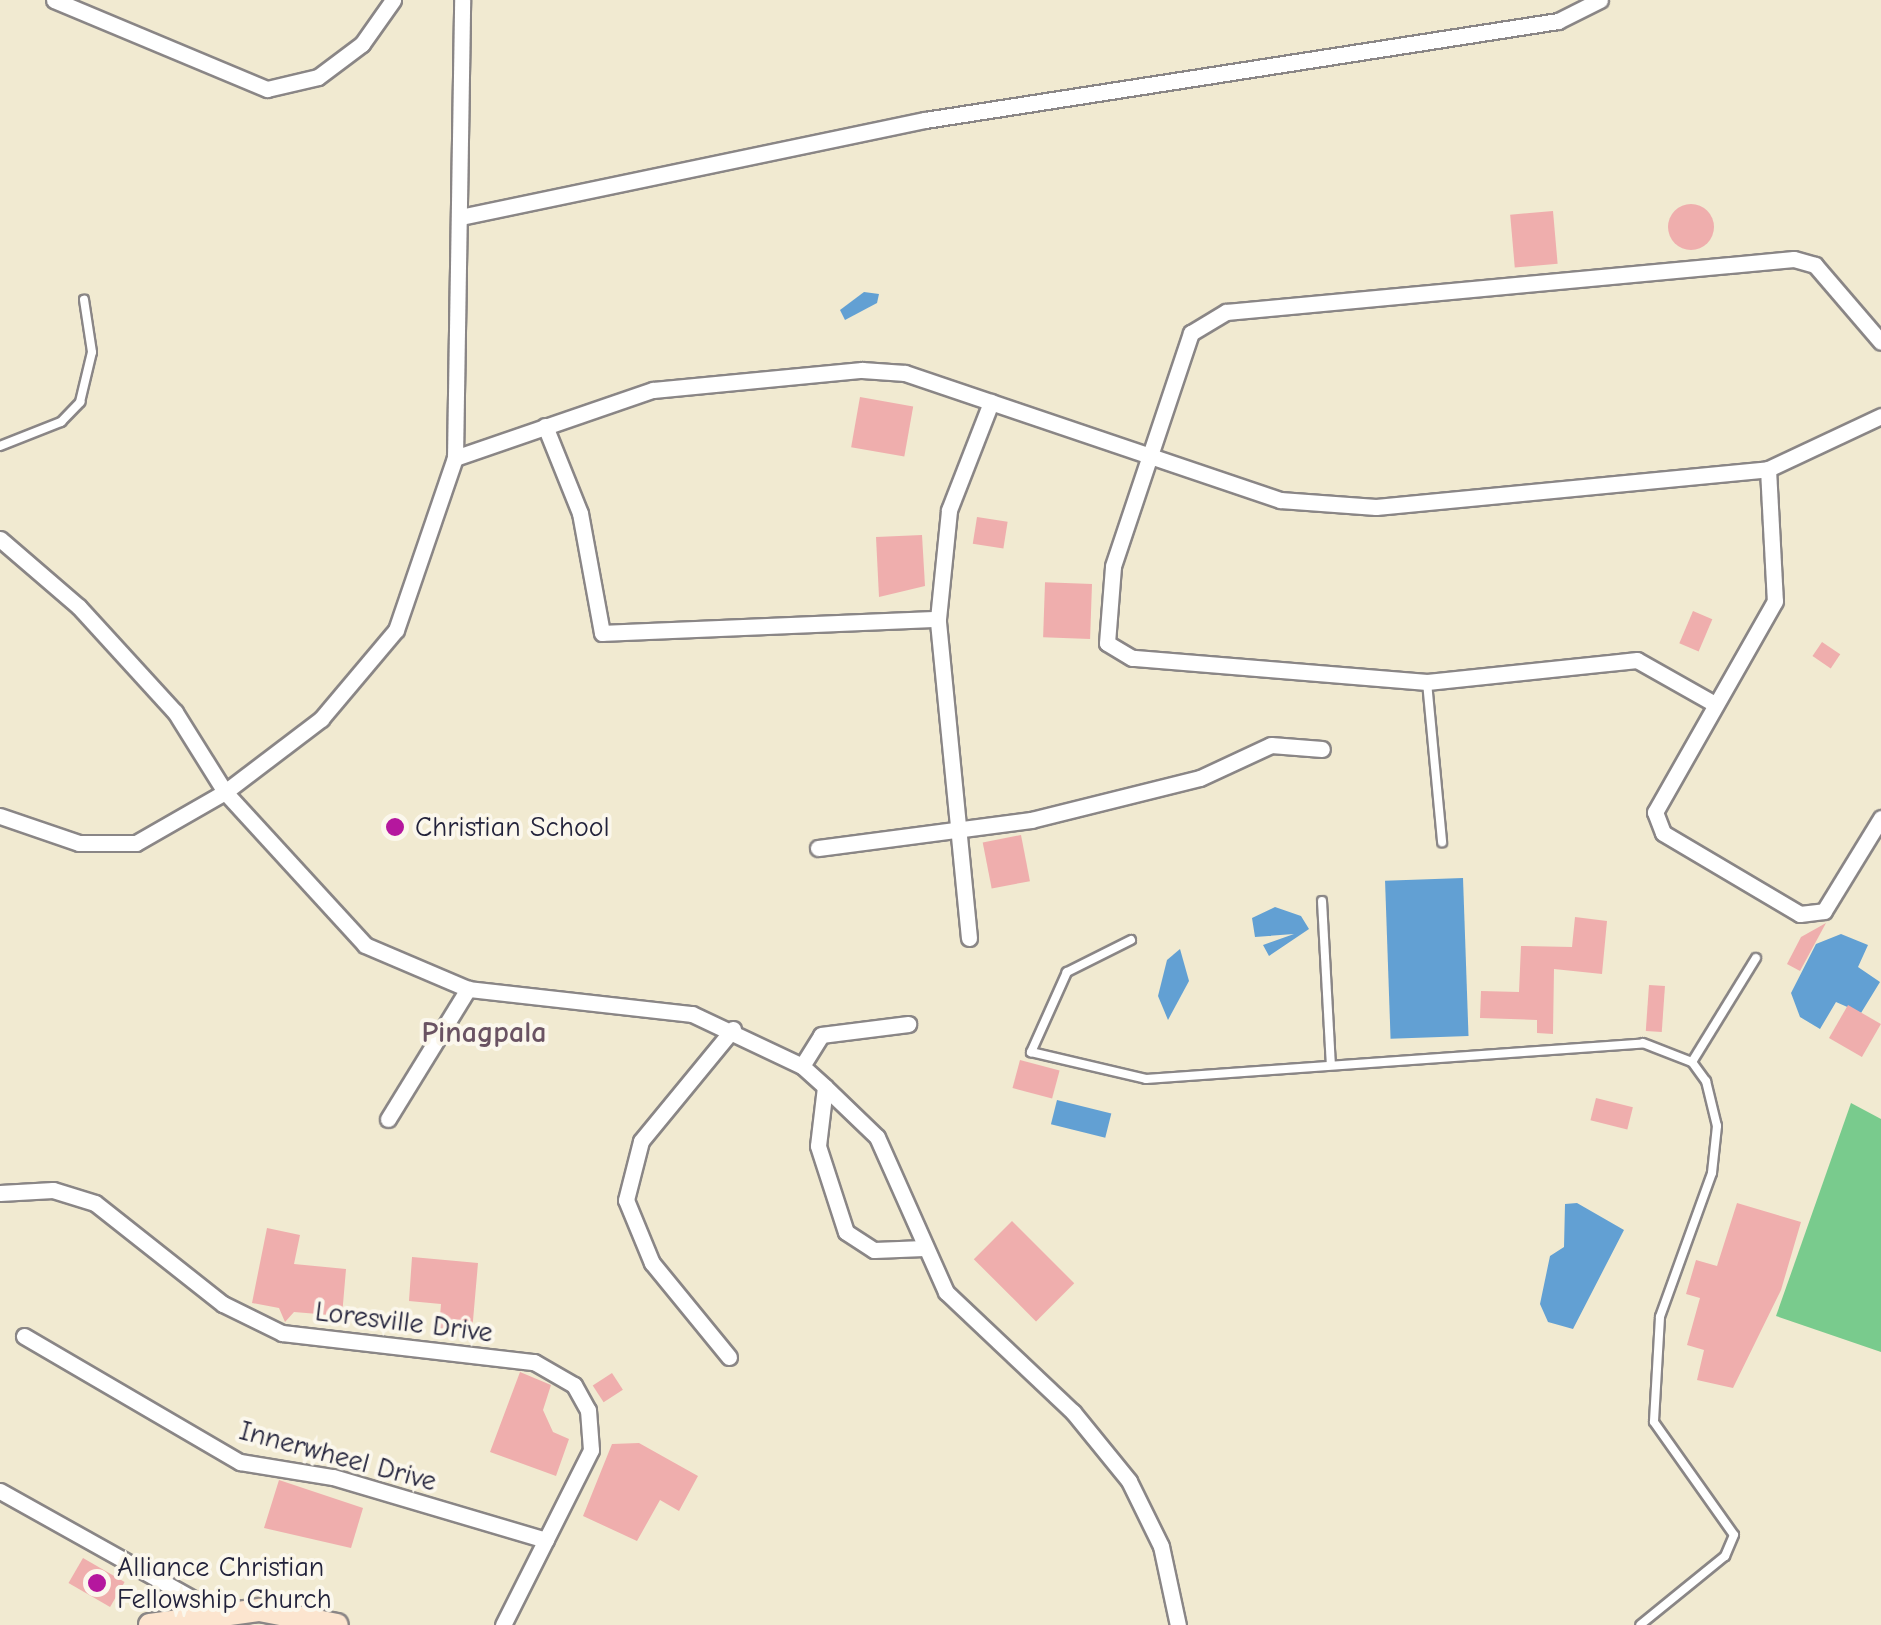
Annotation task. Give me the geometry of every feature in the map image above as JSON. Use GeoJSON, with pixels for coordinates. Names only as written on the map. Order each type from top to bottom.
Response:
{"type":"FeatureCollection","features":[{"type":"Feature","properties":{"kind":"main road"},"geometry":{"type":"LineString","coordinates":[[150,1625],[214,1610],[337,1625]]}},
{"type":"Feature","properties":{"kind":"street"},"geometry":{"type":"LineString","coordinates":[[54,0],[267,89],[318,76],[362,44],[393,0]]}},
{"type":"Feature","properties":{"kind":"street"},"geometry":{"type":"LineString","coordinates":[[0,816],[79,843],[136,843],[226,792],[322,719],[396,630],[456,458],[462,0]]}},
{"type":"Feature","properties":{"kind":"street"},"geometry":{"type":"LineString","coordinates":[[460,217],[925,120],[1558,21],[1600,0]]}},
{"type":"Feature","properties":{"kind":"street"},"geometry":{"type":"LineString","coordinates":[[1713,703],[1618,659],[1427,682],[1132,658],[1107,644],[1113,566],[1143,459],[1192,333],[1226,312],[1794,259],[1815,264],[1881,342]]}},
{"type":"Feature","properties":{"kind":"street"},"geometry":{"type":"LineString","coordinates":[[456,458],[546,426],[715,377],[905,373],[1143,459],[1280,500],[1376,507],[1768,470],[1881,416]]}},
{"type":"Feature","properties":{"kind":"street"},"geometry":{"type":"LineString","coordinates":[[969,938],[955,834],[938,619],[949,510],[991,402]]}},
{"type":"Feature","properties":{"kind":"street"},"geometry":{"type":"LineString","coordinates":[[546,426],[580,514],[602,633],[938,619]]}},
{"type":"Feature","properties":{"kind":"street"},"geometry":{"type":"LineString","coordinates":[[1768,470],[1775,601],[1662,792],[1663,832],[1800,914],[1824,911],[1881,818]]}},
{"type":"Feature","properties":{"kind":"street"},"geometry":{"type":"LineString","coordinates":[[0,539],[79,607],[175,712],[226,792],[365,945],[468,989],[649,1007],[733,1029],[802,1066],[825,1087],[877,1136],[924,1248],[966,1318],[1072,1412],[1128,1482],[1161,1546],[1178,1625]]}},
{"type":"Feature","properties":{"kind":"street"},"geometry":{"type":"LineString","coordinates":[[818,848],[955,834],[1200,778],[1271,745],[1322,749]]}},
{"type":"Feature","properties":{"kind":"street"},"geometry":{"type":"LineString","coordinates":[[388,1118],[468,989]]}},
{"type":"Feature","properties":{"kind":"street"},"geometry":{"type":"LineString","coordinates":[[802,1066],[821,1035],[908,1024]]}},
{"type":"Feature","properties":{"kind":"street"},"geometry":{"type":"LineString","coordinates":[[729,1357],[652,1263],[626,1200],[641,1141],[733,1029]]}},
{"type":"Feature","properties":{"kind":"street"},"geometry":{"type":"LineString","coordinates":[[825,1087],[818,1146],[846,1232],[874,1250],[924,1248]]}},
{"type":"Feature","properties":{"kind":"street","name":"Loresville Drive"},"geometry":{"type":"LineString","coordinates":[[0,1192],[53,1190],[95,1203],[223,1304],[282,1333],[556,1370],[588,1410],[590,1450],[503,1625]]}},
{"type":"Feature","properties":{"kind":"street","name":"Innerwheel Drive"},"geometry":{"type":"LineString","coordinates":[[24,1336],[240,1462],[333,1477],[546,1540]]}},
{"type":"Feature","properties":{"kind":"street"},"geometry":{"type":"LineString","coordinates":[[0,1490],[214,1610]]}},
{"type":"Feature","properties":{"kind":"lane"},"geometry":{"type":"LineString","coordinates":[[0,446],[61,422],[80,402],[92,352],[84,300]]}},
{"type":"Feature","properties":{"kind":"lane"},"geometry":{"type":"LineString","coordinates":[[1427,682],[1442,842]]}},
{"type":"Feature","properties":{"kind":"lane"},"geometry":{"type":"LineString","coordinates":[[1322,901],[1331,1065]]}},
{"type":"Feature","properties":{"kind":"lane"},"geometry":{"type":"LineString","coordinates":[[1132,940],[1067,972],[1031,1052],[1146,1079],[1643,1043],[1692,1062],[1717,1126],[1712,1174],[1660,1317],[1654,1422],[1734,1536],[1725,1556],[1640,1625]]}},
{"type":"Feature","properties":{"kind":"lane"},"geometry":{"type":"LineString","coordinates":[[1692,1062],[1756,958]]}},
{"type":"Feature","properties":{"kind":"green space"},"geometry":{"type":"Polygon","coordinates":[[[1851,1103],[1881,1119],[1881,1352],[1776,1316],[1851,1103]]]}},
{"type":"Feature","properties":{"kind":"water"},"geometry":{"type":"Polygon","coordinates":[[[864,292],[879,294],[877,303],[845,320],[840,310],[864,292]]]}},
{"type":"Feature","properties":{"kind":"water"},"geometry":{"type":"Polygon","coordinates":[[[1463,878],[1469,1036],[1391,1039],[1385,881],[1463,878]]]}},
{"type":"Feature","properties":{"kind":"water"},"geometry":{"type":"Polygon","coordinates":[[[1275,907],[1301,916],[1309,929],[1269,956],[1263,945],[1294,934],[1255,937],[1252,918],[1275,907]]]}},
{"type":"Feature","properties":{"kind":"water"},"geometry":{"type":"Polygon","coordinates":[[[1841,934],[1868,945],[1858,967],[1880,982],[1861,1013],[1836,1002],[1820,1029],[1800,1017],[1791,993],[1816,944],[1841,934]]]}},
{"type":"Feature","properties":{"kind":"water"},"geometry":{"type":"Polygon","coordinates":[[[1180,949],[1189,981],[1168,1020],[1158,996],[1167,960],[1180,949]]]}},
{"type":"Feature","properties":{"kind":"water"},"geometry":{"type":"Polygon","coordinates":[[[1057,1100],[1111,1114],[1105,1138],[1051,1124],[1057,1100]]]}},
{"type":"Feature","properties":{"kind":"water"},"geometry":{"type":"Polygon","coordinates":[[[1577,1203],[1624,1230],[1573,1329],[1548,1322],[1540,1304],[1550,1256],[1564,1247],[1565,1204],[1577,1203]]]}},
{"type":"Feature","properties":{"kind":"building"},"geometry":{"type":"Polygon","coordinates":[[[1691,204],[1707,211],[1714,227],[1707,243],[1691,250],[1675,243],[1668,227],[1675,211],[1691,204]]]}},
{"type":"Feature","properties":{"kind":"building"},"geometry":{"type":"Polygon","coordinates":[[[1553,211],[1558,264],[1515,268],[1510,215],[1553,211]]]}},
{"type":"Feature","properties":{"kind":"building"},"geometry":{"type":"Polygon","coordinates":[[[860,397],[913,406],[904,457],[851,447],[860,397]]]}},
{"type":"Feature","properties":{"kind":"building"},"geometry":{"type":"Polygon","coordinates":[[[977,517],[1008,522],[1003,549],[973,544],[977,517]]]}},
{"type":"Feature","properties":{"kind":"building"},"geometry":{"type":"Polygon","coordinates":[[[922,535],[925,586],[879,597],[876,537],[922,535]]]}},
{"type":"Feature","properties":{"kind":"building"},"geometry":{"type":"Polygon","coordinates":[[[1045,582],[1092,584],[1090,639],[1043,637],[1045,582]]]}},
{"type":"Feature","properties":{"kind":"building"},"geometry":{"type":"Polygon","coordinates":[[[1693,611],[1712,619],[1699,651],[1679,643],[1693,611]]]}},
{"type":"Feature","properties":{"kind":"building"},"geometry":{"type":"Polygon","coordinates":[[[1822,642],[1840,654],[1831,668],[1812,656],[1822,642]]]}},
{"type":"Feature","properties":{"kind":"building"},"geometry":{"type":"Polygon","coordinates":[[[1021,835],[1030,881],[992,889],[983,842],[1021,835]]]}},
{"type":"Feature","properties":{"kind":"building"},"geometry":{"type":"Polygon","coordinates":[[[1575,917],[1607,921],[1602,974],[1554,969],[1553,1034],[1537,1033],[1537,1020],[1480,1018],[1481,991],[1519,992],[1521,946],[1572,947],[1575,917]]]}},
{"type":"Feature","properties":{"kind":"building"},"geometry":{"type":"Polygon","coordinates":[[[1826,923],[1800,971],[1787,964],[1801,937],[1826,923]]]}},
{"type":"Feature","properties":{"kind":"building"},"geometry":{"type":"Polygon","coordinates":[[[1649,985],[1665,986],[1662,1032],[1646,1031],[1649,985]]]}},
{"type":"Feature","properties":{"kind":"building"},"geometry":{"type":"Polygon","coordinates":[[[1848,1005],[1881,1024],[1862,1057],[1829,1038],[1848,1005]]]}},
{"type":"Feature","properties":{"kind":"building"},"geometry":{"type":"Polygon","coordinates":[[[1020,1060],[1060,1071],[1052,1099],[1012,1088],[1020,1060]]]}},
{"type":"Feature","properties":{"kind":"building"},"geometry":{"type":"Polygon","coordinates":[[[1596,1098],[1633,1107],[1627,1130],[1590,1120],[1596,1098]]]}},
{"type":"Feature","properties":{"kind":"building"},"geometry":{"type":"Polygon","coordinates":[[[1737,1203],[1801,1222],[1781,1290],[1733,1388],[1697,1380],[1704,1350],[1687,1345],[1700,1298],[1686,1294],[1696,1260],[1717,1266],[1737,1203]]]}},
{"type":"Feature","properties":{"kind":"building"},"geometry":{"type":"Polygon","coordinates":[[[1012,1221],[1074,1283],[1036,1321],[974,1259],[1012,1221]]]}},
{"type":"Feature","properties":{"kind":"building"},"geometry":{"type":"Polygon","coordinates":[[[267,1228],[300,1235],[294,1264],[346,1269],[342,1316],[294,1312],[285,1322],[279,1308],[252,1303],[267,1228]]]}},
{"type":"Feature","properties":{"kind":"building"},"geometry":{"type":"Polygon","coordinates":[[[412,1257],[478,1263],[472,1332],[439,1328],[441,1304],[409,1301],[412,1257]]]}},
{"type":"Feature","properties":{"kind":"building"},"geometry":{"type":"Polygon","coordinates":[[[520,1372],[551,1385],[543,1410],[553,1432],[569,1439],[556,1476],[490,1452],[520,1372]]]}},
{"type":"Feature","properties":{"kind":"building"},"geometry":{"type":"Polygon","coordinates":[[[612,1373],[623,1390],[604,1402],[593,1386],[612,1373]]]}},
{"type":"Feature","properties":{"kind":"building"},"geometry":{"type":"Polygon","coordinates":[[[639,1443],[698,1476],[679,1511],[660,1500],[637,1541],[583,1516],[612,1444],[639,1443]]]}},
{"type":"Feature","properties":{"kind":"building"},"geometry":{"type":"Polygon","coordinates":[[[279,1480],[363,1508],[351,1548],[264,1528],[279,1480]]]}},
{"type":"Feature","properties":{"kind":"building","name":"Alliance Christian Fellowship Church"},"geometry":{"type":"Polygon","coordinates":[[[83,1558],[125,1582],[110,1607],[68,1583],[83,1558]]]}},
{"type":"Feature","properties":{"kind":"place","name":"Christian School"},"geometry":{"type":"Point","coordinates":[395,827]}},
{"type":"Feature","properties":{"kind":"place","name":"Alliance Christian Fellowship Church"},"geometry":{"type":"Point","coordinates":[97,1583]}},
{"type":"Feature","properties":{"kind":"district","name":"Pinagpala"},"geometry":{"type":"Point","coordinates":[484,1033]}}]}
